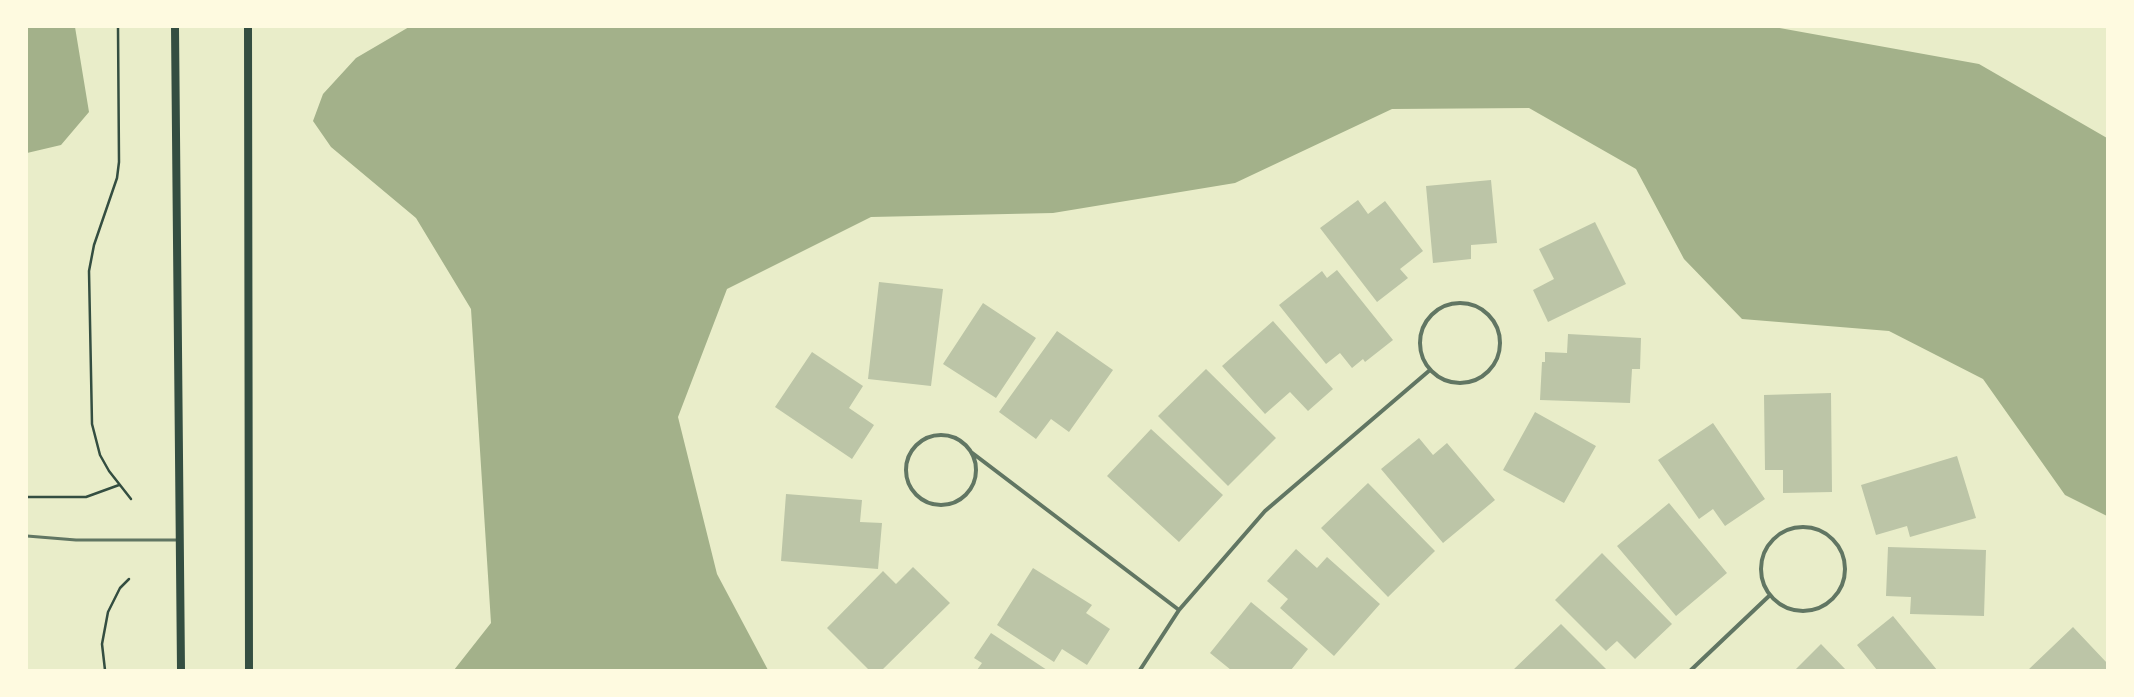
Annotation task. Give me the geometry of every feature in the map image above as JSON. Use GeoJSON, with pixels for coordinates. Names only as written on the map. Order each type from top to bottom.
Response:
{"type":"FeatureCollection","features":[{"type":"Feature","properties":{"kind":"main road"},"geometry":{"type":"LineString","coordinates":[[174,27],[181,540],[181,670]]}},
{"type":"Feature","properties":{"kind":"main road"},"geometry":{"type":"LineString","coordinates":[[248,27],[248,670]]}},
{"type":"Feature","properties":{"kind":"street"},"geometry":{"type":"LineString","coordinates":[[1463,303],[1478,307],[1491,316],[1498,330],[1501,346],[1497,361],[1487,374],[1473,381],[1458,384],[1442,379],[1430,370],[1422,356],[1420,341],[1424,326],[1433,313],[1447,305],[1463,303]]}},
{"type":"Feature","properties":{"kind":"street"},"geometry":{"type":"LineString","coordinates":[[1140,670],[1179,610],[1265,511],[1430,370]]}},
{"type":"Feature","properties":{"kind":"street"},"geometry":{"type":"LineString","coordinates":[[971,452],[976,463],[976,475],[973,487],[965,496],[954,502],[942,505],[930,504],[919,498],[912,489],[907,477],[906,465],[910,454],[918,444],[928,437],[940,435],[952,437],[963,442],[971,452],[1179,610]]}},
{"type":"Feature","properties":{"kind":"street"},"geometry":{"type":"LineString","coordinates":[[1808,527],[1824,532],[1836,543],[1844,558],[1845,574],[1840,590],[1829,603],[1814,610],[1798,612],[1782,607],[1769,596],[1762,581],[1760,564],[1765,549],[1776,536],[1791,528],[1808,527]]}},
{"type":"Feature","properties":{"kind":"street"},"geometry":{"type":"LineString","coordinates":[[1691,670],[1769,596]]}},
{"type":"Feature","properties":{"kind":"lane"},"geometry":{"type":"LineString","coordinates":[[27,536],[76,540],[181,540]]}},
{"type":"Feature","properties":{"kind":"path"},"geometry":{"type":"LineString","coordinates":[[118,27],[119,162],[117,178],[94,245],[90,270],[92,424],[100,455],[119,485],[131,499]]}},
{"type":"Feature","properties":{"kind":"path"},"geometry":{"type":"LineString","coordinates":[[27,497],[86,497],[119,485]]}},
{"type":"Feature","properties":{"kind":"path"},"geometry":{"type":"LineString","coordinates":[[104,670],[102,644],[108,612],[120,588],[129,579]]}},
{"type":"Feature","properties":{"kind":"shaded area"},"geometry":{"type":"Polygon","coordinates":[[[27,27],[75,27],[89,112],[61,145],[27,153],[27,27]]]}},
{"type":"Feature","properties":{"kind":"shaded area"},"geometry":{"type":"Polygon","coordinates":[[[409,27],[1774,27],[1979,64],[2107,138],[2107,516],[2065,495],[1983,379],[1889,331],[1742,319],[1684,259],[1636,169],[1529,108],[1392,109],[1235,183],[1053,213],[871,217],[727,289],[678,417],[717,574],[768,670],[454,670],[491,623],[471,309],[416,218],[331,147],[313,121],[323,94],[356,58],[409,27]]]}},
{"type":"Feature","properties":{"kind":"building"},"geometry":{"type":"Polygon","coordinates":[[[1491,180],[1497,243],[1471,245],[1471,259],[1433,263],[1426,186],[1491,180]]]}},
{"type":"Feature","properties":{"kind":"building"},"geometry":{"type":"Polygon","coordinates":[[[1358,200],[1368,214],[1385,201],[1423,251],[1400,269],[1408,278],[1377,302],[1320,228],[1358,200]]]}},
{"type":"Feature","properties":{"kind":"building"},"geometry":{"type":"Polygon","coordinates":[[[1595,222],[1626,284],[1548,322],[1533,290],[1554,279],[1539,249],[1595,222]]]}},
{"type":"Feature","properties":{"kind":"building"},"geometry":{"type":"Polygon","coordinates":[[[1337,270],[1393,340],[1365,362],[1363,359],[1352,368],[1340,353],[1326,364],[1279,305],[1322,271],[1327,278],[1337,270]]]}},
{"type":"Feature","properties":{"kind":"building"},"geometry":{"type":"Polygon","coordinates":[[[879,282],[943,289],[931,386],[868,379],[879,282]]]}},
{"type":"Feature","properties":{"kind":"building"},"geometry":{"type":"Polygon","coordinates":[[[983,303],[1036,338],[996,398],[943,364],[983,303]]]}},
{"type":"Feature","properties":{"kind":"building"},"geometry":{"type":"Polygon","coordinates":[[[1273,321],[1333,389],[1308,411],[1290,392],[1265,414],[1222,366],[1273,321]]]}},
{"type":"Feature","properties":{"kind":"building"},"geometry":{"type":"Polygon","coordinates":[[[1057,331],[1113,370],[1069,432],[1051,419],[1036,439],[999,412],[1057,331]]]}},
{"type":"Feature","properties":{"kind":"building"},"geometry":{"type":"Polygon","coordinates":[[[1568,334],[1641,338],[1640,369],[1632,369],[1630,403],[1540,400],[1542,362],[1545,362],[1545,352],[1567,353],[1568,334]]]}},
{"type":"Feature","properties":{"kind":"building"},"geometry":{"type":"Polygon","coordinates":[[[812,352],[863,386],[849,408],[874,425],[852,459],[775,407],[812,352]]]}},
{"type":"Feature","properties":{"kind":"building"},"geometry":{"type":"Polygon","coordinates":[[[1206,369],[1276,438],[1228,486],[1158,416],[1206,369]]]}},
{"type":"Feature","properties":{"kind":"building"},"geometry":{"type":"Polygon","coordinates":[[[1831,393],[1832,492],[1783,493],[1783,470],[1765,470],[1764,395],[1831,393]]]}},
{"type":"Feature","properties":{"kind":"building"},"geometry":{"type":"Polygon","coordinates":[[[1535,412],[1596,446],[1564,503],[1503,470],[1535,412]]]}},
{"type":"Feature","properties":{"kind":"building"},"geometry":{"type":"Polygon","coordinates":[[[1713,423],[1765,499],[1725,526],[1713,509],[1699,519],[1658,460],[1713,423]]]}},
{"type":"Feature","properties":{"kind":"building"},"geometry":{"type":"Polygon","coordinates":[[[1151,429],[1223,495],[1179,542],[1107,476],[1151,429]]]}},
{"type":"Feature","properties":{"kind":"building"},"geometry":{"type":"Polygon","coordinates":[[[1419,438],[1433,455],[1447,443],[1495,500],[1443,543],[1381,469],[1419,438]]]}},
{"type":"Feature","properties":{"kind":"building"},"geometry":{"type":"Polygon","coordinates":[[[1957,456],[1976,518],[1910,537],[1907,526],[1876,535],[1861,485],[1957,456]]]}},
{"type":"Feature","properties":{"kind":"building"},"geometry":{"type":"Polygon","coordinates":[[[1368,483],[1435,551],[1388,597],[1321,528],[1368,483]]]}},
{"type":"Feature","properties":{"kind":"building"},"geometry":{"type":"Polygon","coordinates":[[[786,494],[862,500],[860,522],[882,523],[878,569],[781,561],[786,494]]]}},
{"type":"Feature","properties":{"kind":"building"},"geometry":{"type":"Polygon","coordinates":[[[1669,503],[1727,573],[1676,616],[1617,546],[1669,503]]]}},
{"type":"Feature","properties":{"kind":"building"},"geometry":{"type":"Polygon","coordinates":[[[1888,547],[1986,550],[1984,616],[1910,614],[1911,597],[1886,596],[1888,547]]]}},
{"type":"Feature","properties":{"kind":"building"},"geometry":{"type":"Polygon","coordinates":[[[1296,549],[1317,568],[1327,557],[1380,604],[1334,656],[1280,608],[1288,599],[1267,581],[1296,549]]]}},
{"type":"Feature","properties":{"kind":"building"},"geometry":{"type":"Polygon","coordinates":[[[1602,553],[1672,624],[1635,659],[1617,641],[1606,651],[1555,600],[1602,553]]]}},
{"type":"Feature","properties":{"kind":"building"},"geometry":{"type":"Polygon","coordinates":[[[913,567],[950,603],[882,670],[869,670],[827,628],[883,571],[896,584],[913,567]]]}},
{"type":"Feature","properties":{"kind":"building"},"geometry":{"type":"Polygon","coordinates":[[[1033,568],[1092,605],[1086,613],[1110,629],[1087,665],[1062,649],[1054,662],[997,625],[1033,568]]]}},
{"type":"Feature","properties":{"kind":"building"},"geometry":{"type":"Polygon","coordinates":[[[1251,602],[1308,649],[1291,670],[1231,670],[1210,653],[1251,602]]]}},
{"type":"Feature","properties":{"kind":"building"},"geometry":{"type":"Polygon","coordinates":[[[1893,616],[1937,670],[1877,670],[1857,645],[1893,616]]]}},
{"type":"Feature","properties":{"kind":"building"},"geometry":{"type":"Polygon","coordinates":[[[1561,624],[1607,670],[1513,670],[1561,624]]]}},
{"type":"Feature","properties":{"kind":"building"},"geometry":{"type":"Polygon","coordinates":[[[2073,627],[2107,663],[2107,670],[2028,670],[2073,627]]]}},
{"type":"Feature","properties":{"kind":"building"},"geometry":{"type":"Polygon","coordinates":[[[991,633],[1047,670],[977,670],[982,663],[974,658],[991,633]]]}},
{"type":"Feature","properties":{"kind":"building"},"geometry":{"type":"Polygon","coordinates":[[[1821,644],[1846,670],[1795,670],[1821,644]]]}}]}
